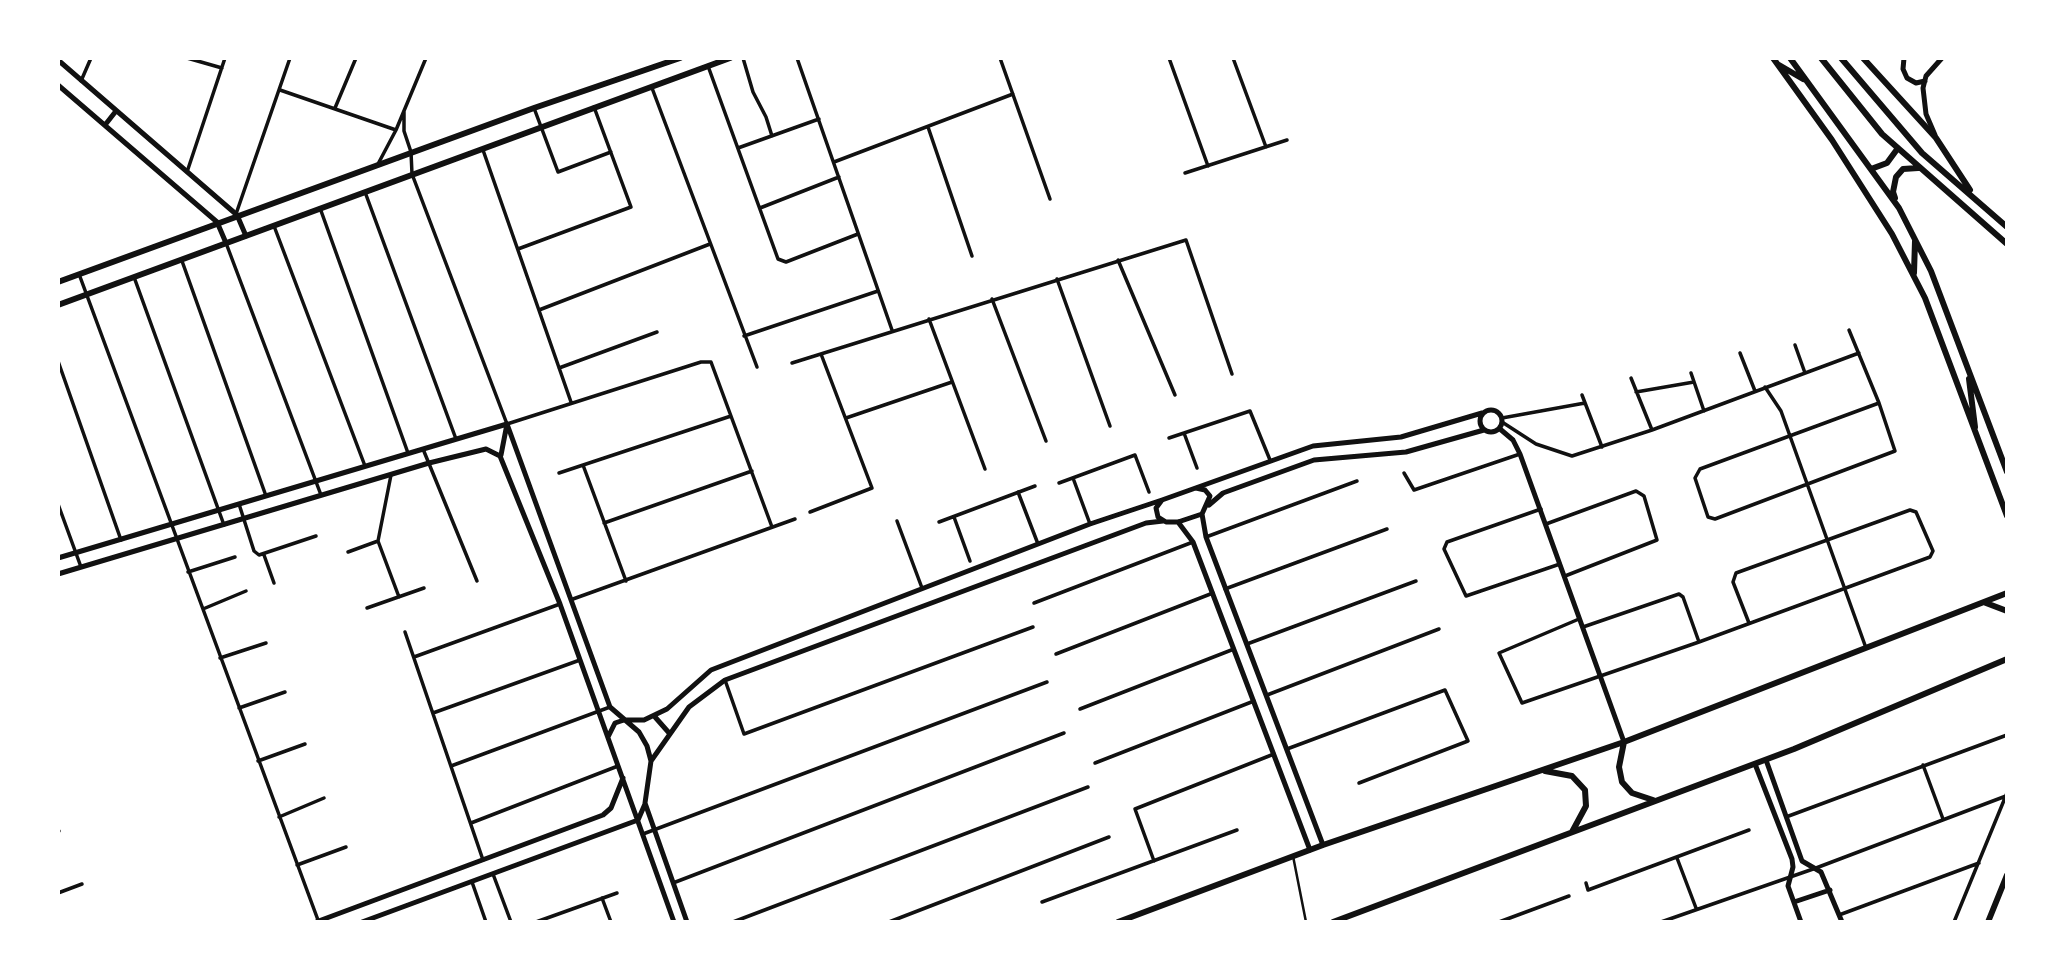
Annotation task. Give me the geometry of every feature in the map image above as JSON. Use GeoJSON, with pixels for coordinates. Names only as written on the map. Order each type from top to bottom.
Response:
{"type":"FeatureCollection","features":[{"type":"Feature","properties":{"kind":"main road"},"geometry":{"type":"LineString","coordinates":[[58,282],[534,107],[662,61],[680,58]]}},
{"type":"Feature","properties":{"kind":"main road"},"geometry":{"type":"LineString","coordinates":[[58,305],[730,58]]}},
{"type":"Feature","properties":{"kind":"main road"},"geometry":{"type":"LineString","coordinates":[[1790,58],[1899,208]]}},
{"type":"Feature","properties":{"kind":"main road"},"geometry":{"type":"LineString","coordinates":[[1821,58],[1882,134],[2007,244]]}},
{"type":"Feature","properties":{"kind":"main road"},"geometry":{"type":"LineString","coordinates":[[1841,58],[1922,153],[2007,227]]}},
{"type":"Feature","properties":{"kind":"main road"},"geometry":{"type":"LineString","coordinates":[[1863,58],[1936,138],[1975,197]]}},
{"type":"Feature","properties":{"kind":"main road"},"geometry":{"type":"LineString","coordinates":[[1775,61],[1808,82]]}},
{"type":"Feature","properties":{"kind":"main road"},"geometry":{"type":"LineString","coordinates":[[1775,61],[1832,140],[1892,234],[1914,276],[2007,516]]}},
{"type":"Feature","properties":{"kind":"main road"},"geometry":{"type":"LineString","coordinates":[[1871,169],[1887,163],[1898,148]]}},
{"type":"Feature","properties":{"kind":"main road"},"geometry":{"type":"LineString","coordinates":[[1920,168],[1903,169],[1896,177],[1893,192],[1931,271],[2007,472]]}},
{"type":"Feature","properties":{"kind":"main road"},"geometry":{"type":"LineString","coordinates":[[1914,276],[1915,239]]}},
{"type":"Feature","properties":{"kind":"main road"},"geometry":{"type":"LineString","coordinates":[[1967,367],[1977,439]]}},
{"type":"Feature","properties":{"kind":"main road"},"geometry":{"type":"LineString","coordinates":[[1118,922],[1323,845],[1624,742],[2007,593]]}},
{"type":"Feature","properties":{"kind":"main road"},"geometry":{"type":"LineString","coordinates":[[1986,603],[2007,611]]}},
{"type":"Feature","properties":{"kind":"main road"},"geometry":{"type":"LineString","coordinates":[[1333,922],[1653,800],[1766,760],[2007,659]]}},
{"type":"Feature","properties":{"kind":"main road"},"geometry":{"type":"LineString","coordinates":[[1624,742],[1619,767],[1622,782],[1632,793],[1653,800]]}},
{"type":"Feature","properties":{"kind":"main road"},"geometry":{"type":"LineString","coordinates":[[1542,771],[1572,776],[1585,790],[1586,806],[1572,832]]}},
{"type":"Feature","properties":{"kind":"main road"},"geometry":{"type":"LineString","coordinates":[[1988,922],[2007,875]]}},
{"type":"Feature","properties":{"kind":"street"},"geometry":{"type":"LineString","coordinates":[[82,81],[91,58]]}},
{"type":"Feature","properties":{"kind":"street"},"geometry":{"type":"LineString","coordinates":[[187,58],[222,68]]}},
{"type":"Feature","properties":{"kind":"street"},"geometry":{"type":"LineString","coordinates":[[187,174],[225,58]]}},
{"type":"Feature","properties":{"kind":"street"},"geometry":{"type":"LineString","coordinates":[[237,214],[290,58]]}},
{"type":"Feature","properties":{"kind":"street"},"geometry":{"type":"LineString","coordinates":[[335,108],[356,58]]}},
{"type":"Feature","properties":{"kind":"street"},"geometry":{"type":"LineString","coordinates":[[378,164],[396,130],[426,58]]}},
{"type":"Feature","properties":{"kind":"street"},"geometry":{"type":"LineString","coordinates":[[743,58],[753,92],[772,136]]}},
{"type":"Feature","properties":{"kind":"street"},"geometry":{"type":"LineString","coordinates":[[797,58],[892,330]]}},
{"type":"Feature","properties":{"kind":"street"},"geometry":{"type":"LineString","coordinates":[[1000,58],[1050,199]]}},
{"type":"Feature","properties":{"kind":"street"},"geometry":{"type":"LineString","coordinates":[[1169,58],[1208,166]]}},
{"type":"Feature","properties":{"kind":"street"},"geometry":{"type":"LineString","coordinates":[[1233,58],[1266,147]]}},
{"type":"Feature","properties":{"kind":"street"},"geometry":{"type":"LineString","coordinates":[[1903,58],[1903,69],[1907,78],[1916,82],[1925,81]]}},
{"type":"Feature","properties":{"kind":"street"},"geometry":{"type":"LineString","coordinates":[[1936,138],[1924,101],[1925,81],[1942,58]]}},
{"type":"Feature","properties":{"kind":"street"},"geometry":{"type":"LineString","coordinates":[[58,60],[187,174],[237,214],[246,236]]}},
{"type":"Feature","properties":{"kind":"street"},"geometry":{"type":"LineString","coordinates":[[708,66],[782,262],[858,234]]}},
{"type":"Feature","properties":{"kind":"street"},"geometry":{"type":"LineString","coordinates":[[58,85],[217,222],[321,495]]}},
{"type":"Feature","properties":{"kind":"street"},"geometry":{"type":"LineString","coordinates":[[651,86],[757,367]]}},
{"type":"Feature","properties":{"kind":"street"},"geometry":{"type":"LineString","coordinates":[[280,90],[396,130]]}},
{"type":"Feature","properties":{"kind":"street"},"geometry":{"type":"LineString","coordinates":[[834,162],[1013,94]]}},
{"type":"Feature","properties":{"kind":"street"},"geometry":{"type":"LineString","coordinates":[[534,107],[558,172],[611,152]]}},
{"type":"Feature","properties":{"kind":"street"},"geometry":{"type":"LineString","coordinates":[[517,249],[631,207],[594,107]]}},
{"type":"Feature","properties":{"kind":"street"},"geometry":{"type":"LineString","coordinates":[[105,125],[116,111]]}},
{"type":"Feature","properties":{"kind":"street"},"geometry":{"type":"LineString","coordinates":[[404,111],[404,131],[411,152],[412,174],[573,599],[610,707],[639,732],[652,761]]}},
{"type":"Feature","properties":{"kind":"street"},"geometry":{"type":"LineString","coordinates":[[738,148],[819,119]]}},
{"type":"Feature","properties":{"kind":"street"},"geometry":{"type":"LineString","coordinates":[[928,127],[972,256]]}},
{"type":"Feature","properties":{"kind":"street"},"geometry":{"type":"LineString","coordinates":[[1185,173],[1287,140]]}},
{"type":"Feature","properties":{"kind":"street"},"geometry":{"type":"LineString","coordinates":[[482,149],[571,402]]}},
{"type":"Feature","properties":{"kind":"street"},"geometry":{"type":"LineString","coordinates":[[760,208],[839,177]]}},
{"type":"Feature","properties":{"kind":"street"},"geometry":{"type":"LineString","coordinates":[[365,192],[456,439]]}},
{"type":"Feature","properties":{"kind":"street"},"geometry":{"type":"LineString","coordinates":[[320,208],[408,453]]}},
{"type":"Feature","properties":{"kind":"street"},"geometry":{"type":"LineString","coordinates":[[274,225],[365,466]]}},
{"type":"Feature","properties":{"kind":"street"},"geometry":{"type":"LineString","coordinates":[[792,363],[1185,240],[1232,374]]}},
{"type":"Feature","properties":{"kind":"street"},"geometry":{"type":"LineString","coordinates":[[539,310],[710,244]]}},
{"type":"Feature","properties":{"kind":"street"},"geometry":{"type":"LineString","coordinates":[[181,259],[266,496]]}},
{"type":"Feature","properties":{"kind":"street"},"geometry":{"type":"LineString","coordinates":[[1118,260],[1175,395]]}},
{"type":"Feature","properties":{"kind":"street"},"geometry":{"type":"LineString","coordinates":[[78,274],[318,922],[586,821],[611,808],[622,778]]}},
{"type":"Feature","properties":{"kind":"street"},"geometry":{"type":"LineString","coordinates":[[134,277],[224,525]]}},
{"type":"Feature","properties":{"kind":"street"},"geometry":{"type":"LineString","coordinates":[[1057,279],[1110,426]]}},
{"type":"Feature","properties":{"kind":"street"},"geometry":{"type":"LineString","coordinates":[[744,336],[878,291]]}},
{"type":"Feature","properties":{"kind":"street"},"geometry":{"type":"LineString","coordinates":[[992,299],[1046,441]]}},
{"type":"Feature","properties":{"kind":"street"},"geometry":{"type":"LineString","coordinates":[[929,319],[985,469]]}},
{"type":"Feature","properties":{"kind":"street"},"geometry":{"type":"LineString","coordinates":[[1849,330],[1879,403],[1895,447],[1892,455],[1712,519],[1695,478],[1696,472],[1879,403]]}},
{"type":"Feature","properties":{"kind":"street"},"geometry":{"type":"LineString","coordinates":[[559,368],[657,332]]}},
{"type":"Feature","properties":{"kind":"street"},"geometry":{"type":"LineString","coordinates":[[1795,345],[1805,373]]}},
{"type":"Feature","properties":{"kind":"street"},"geometry":{"type":"LineString","coordinates":[[1740,353],[1755,391]]}},
{"type":"Feature","properties":{"kind":"street"},"geometry":{"type":"LineString","coordinates":[[1501,423],[1555,452],[1572,456],[1652,430],[1859,353]]}},
{"type":"Feature","properties":{"kind":"street"},"geometry":{"type":"LineString","coordinates":[[810,512],[872,488],[821,354]]}},
{"type":"Feature","properties":{"kind":"street"},"geometry":{"type":"LineString","coordinates":[[58,361],[121,540]]}},
{"type":"Feature","properties":{"kind":"street"},"geometry":{"type":"LineString","coordinates":[[58,558],[507,424],[701,362],[711,362],[772,527]]}},
{"type":"Feature","properties":{"kind":"street"},"geometry":{"type":"LineString","coordinates":[[1691,373],[1704,411]]}},
{"type":"Feature","properties":{"kind":"street"},"geometry":{"type":"LineString","coordinates":[[1631,378],[1652,430]]}},
{"type":"Feature","properties":{"kind":"street"},"geometry":{"type":"LineString","coordinates":[[846,418],[953,382]]}},
{"type":"Feature","properties":{"kind":"street"},"geometry":{"type":"LineString","coordinates":[[1636,392],[1694,382]]}},
{"type":"Feature","properties":{"kind":"street"},"geometry":{"type":"LineString","coordinates":[[1765,387],[1782,411],[1866,648]]}},
{"type":"Feature","properties":{"kind":"street"},"geometry":{"type":"LineString","coordinates":[[1582,395],[1602,447]]}},
{"type":"Feature","properties":{"kind":"street"},"geometry":{"type":"LineString","coordinates":[[362,922],[638,820],[645,803],[652,761],[689,707],[725,680],[1146,523],[1178,522],[1202,514],[1223,494],[1314,460],[1386,455],[1437,445],[1484,430],[1493,432],[1501,423],[1585,403]]}},
{"type":"Feature","properties":{"kind":"street"},"geometry":{"type":"LineString","coordinates":[[608,737],[612,727],[624,720],[655,717],[711,670],[1090,524],[1312,446],[1383,440],[1432,430],[1494,410],[1520,454],[1624,742]]}},
{"type":"Feature","properties":{"kind":"street"},"geometry":{"type":"LineString","coordinates":[[1169,438],[1250,411],[1270,460]]}},
{"type":"Feature","properties":{"kind":"street"},"geometry":{"type":"LineString","coordinates":[[1482,413],[1479,422],[1484,430]]}},
{"type":"Feature","properties":{"kind":"street"},"geometry":{"type":"LineString","coordinates":[[559,473],[732,416]]}},
{"type":"Feature","properties":{"kind":"street"},"geometry":{"type":"LineString","coordinates":[[500,456],[507,424]]}},
{"type":"Feature","properties":{"kind":"street"},"geometry":{"type":"LineString","coordinates":[[1432,430],[1437,445]]}},
{"type":"Feature","properties":{"kind":"street"},"geometry":{"type":"LineString","coordinates":[[1184,433],[1198,468]]}},
{"type":"Feature","properties":{"kind":"street"},"geometry":{"type":"LineString","coordinates":[[423,449],[477,581]]}},
{"type":"Feature","properties":{"kind":"street"},"geometry":{"type":"LineString","coordinates":[[58,574],[429,463],[486,449],[497,451],[560,604],[674,922]]}},
{"type":"Feature","properties":{"kind":"street"},"geometry":{"type":"LineString","coordinates":[[1404,473],[1414,490],[1520,454]]}},
{"type":"Feature","properties":{"kind":"street"},"geometry":{"type":"LineString","coordinates":[[1059,483],[1135,455],[1149,492]]}},
{"type":"Feature","properties":{"kind":"street"},"geometry":{"type":"LineString","coordinates":[[583,466],[626,581]]}},
{"type":"Feature","properties":{"kind":"street"},"geometry":{"type":"LineString","coordinates":[[604,523],[752,471]]}},
{"type":"Feature","properties":{"kind":"street"},"geometry":{"type":"LineString","coordinates":[[391,474],[378,541],[399,597]]}},
{"type":"Feature","properties":{"kind":"street"},"geometry":{"type":"LineString","coordinates":[[1073,478],[1090,524]]}},
{"type":"Feature","properties":{"kind":"street"},"geometry":{"type":"LineString","coordinates":[[1034,603],[1357,481]]}},
{"type":"Feature","properties":{"kind":"street"},"geometry":{"type":"LineString","coordinates":[[939,522],[1035,486]]}},
{"type":"Feature","properties":{"kind":"street"},"geometry":{"type":"LineString","coordinates":[[1196,488],[1209,494],[1209,505]]}},
{"type":"Feature","properties":{"kind":"street"},"geometry":{"type":"LineString","coordinates":[[1546,524],[1636,491],[1644,496],[1657,540],[1565,576]]}},
{"type":"Feature","properties":{"kind":"street"},"geometry":{"type":"LineString","coordinates":[[1018,492],[1038,544]]}},
{"type":"Feature","properties":{"kind":"street"},"geometry":{"type":"LineString","coordinates":[[1162,500],[1156,512],[1163,521]]}},
{"type":"Feature","properties":{"kind":"street"},"geometry":{"type":"LineString","coordinates":[[58,504],[81,567]]}},
{"type":"Feature","properties":{"kind":"street"},"geometry":{"type":"LineString","coordinates":[[239,504],[254,551],[264,555],[316,536]]}},
{"type":"Feature","properties":{"kind":"street"},"geometry":{"type":"LineString","coordinates":[[1541,509],[1447,542],[1444,549],[1466,596],[1560,564]]}},
{"type":"Feature","properties":{"kind":"street"},"geometry":{"type":"LineString","coordinates":[[1580,619],[1501,650],[1498,656],[1522,703],[1699,642],[1932,554],[1914,510],[1736,573],[1732,582],[1749,623]]}},
{"type":"Feature","properties":{"kind":"street"},"geometry":{"type":"LineString","coordinates":[[1202,514],[1206,537],[1225,589],[1323,845]]}},
{"type":"Feature","properties":{"kind":"street"},"geometry":{"type":"LineString","coordinates":[[953,516],[970,561]]}},
{"type":"Feature","properties":{"kind":"street"},"geometry":{"type":"LineString","coordinates":[[573,599],[795,519]]}},
{"type":"Feature","properties":{"kind":"street"},"geometry":{"type":"LineString","coordinates":[[897,521],[922,588]]}},
{"type":"Feature","properties":{"kind":"street"},"geometry":{"type":"LineString","coordinates":[[1178,522],[1193,542],[1310,850]]}},
{"type":"Feature","properties":{"kind":"street"},"geometry":{"type":"LineString","coordinates":[[1056,654],[1387,529]]}},
{"type":"Feature","properties":{"kind":"street"},"geometry":{"type":"LineString","coordinates":[[348,552],[378,541]]}},
{"type":"Feature","properties":{"kind":"street"},"geometry":{"type":"LineString","coordinates":[[264,555],[274,583]]}},
{"type":"Feature","properties":{"kind":"street"},"geometry":{"type":"LineString","coordinates":[[188,572],[235,557]]}},
{"type":"Feature","properties":{"kind":"street"},"geometry":{"type":"LineString","coordinates":[[1080,709],[1416,581]]}},
{"type":"Feature","properties":{"kind":"street"},"geometry":{"type":"LineString","coordinates":[[367,608],[424,588]]}},
{"type":"Feature","properties":{"kind":"street"},"geometry":{"type":"LineString","coordinates":[[202,609],[246,591]]}},
{"type":"Feature","properties":{"kind":"street"},"geometry":{"type":"LineString","coordinates":[[1583,627],[1679,594],[1683,597],[1699,642]]}},
{"type":"Feature","properties":{"kind":"street"},"geometry":{"type":"LineString","coordinates":[[414,657],[560,604]]}},
{"type":"Feature","properties":{"kind":"street"},"geometry":{"type":"LineString","coordinates":[[725,680],[744,734],[1033,627]]}},
{"type":"Feature","properties":{"kind":"street"},"geometry":{"type":"LineString","coordinates":[[1267,695],[1438,629]]}},
{"type":"Feature","properties":{"kind":"street"},"geometry":{"type":"LineString","coordinates":[[405,632],[483,860]]}},
{"type":"Feature","properties":{"kind":"street"},"geometry":{"type":"LineString","coordinates":[[220,658],[266,643]]}},
{"type":"Feature","properties":{"kind":"street"},"geometry":{"type":"LineString","coordinates":[[433,713],[580,660]]}},
{"type":"Feature","properties":{"kind":"street"},"geometry":{"type":"LineString","coordinates":[[643,834],[1047,682]]}},
{"type":"Feature","properties":{"kind":"street"},"geometry":{"type":"LineString","coordinates":[[1154,861],[1135,809],[1287,748],[1445,690],[1468,741],[1359,783]]}},
{"type":"Feature","properties":{"kind":"street"},"geometry":{"type":"LineString","coordinates":[[239,708],[285,692]]}},
{"type":"Feature","properties":{"kind":"street"},"geometry":{"type":"LineString","coordinates":[[1095,763],[1254,701]]}},
{"type":"Feature","properties":{"kind":"street"},"geometry":{"type":"LineString","coordinates":[[451,766],[610,707]]}},
{"type":"Feature","properties":{"kind":"street"},"geometry":{"type":"LineString","coordinates":[[655,717],[670,733]]}},
{"type":"Feature","properties":{"kind":"street"},"geometry":{"type":"LineString","coordinates":[[673,883],[1064,733]]}},
{"type":"Feature","properties":{"kind":"street"},"geometry":{"type":"LineString","coordinates":[[1786,817],[2007,735]]}},
{"type":"Feature","properties":{"kind":"street"},"geometry":{"type":"LineString","coordinates":[[258,761],[304,744]]}},
{"type":"Feature","properties":{"kind":"street"},"geometry":{"type":"LineString","coordinates":[[1766,760],[1802,861],[1821,872],[1842,922]]}},
{"type":"Feature","properties":{"kind":"street"},"geometry":{"type":"LineString","coordinates":[[1755,764],[1792,859],[1788,886],[1801,922]]}},
{"type":"Feature","properties":{"kind":"street"},"geometry":{"type":"LineString","coordinates":[[1923,765],[1943,820]]}},
{"type":"Feature","properties":{"kind":"street"},"geometry":{"type":"LineString","coordinates":[[471,823],[618,766]]}},
{"type":"Feature","properties":{"kind":"street"},"geometry":{"type":"LineString","coordinates":[[733,922],[1088,787]]}},
{"type":"Feature","properties":{"kind":"street"},"geometry":{"type":"LineString","coordinates":[[1661,922],[1816,868],[2007,794]]}},
{"type":"Feature","properties":{"kind":"street"},"geometry":{"type":"LineString","coordinates":[[1954,922],[2007,794]]}},
{"type":"Feature","properties":{"kind":"street"},"geometry":{"type":"LineString","coordinates":[[279,817],[324,799]]}},
{"type":"Feature","properties":{"kind":"street"},"geometry":{"type":"LineString","coordinates":[[645,803],[687,922]]}},
{"type":"Feature","properties":{"kind":"street"},"geometry":{"type":"LineString","coordinates":[[586,821],[592,837]]}},
{"type":"Feature","properties":{"kind":"street"},"geometry":{"type":"LineString","coordinates":[[1042,902],[1237,830]]}},
{"type":"Feature","properties":{"kind":"street"},"geometry":{"type":"LineString","coordinates":[[1586,883],[1588,890],[1749,830]]}},
{"type":"Feature","properties":{"kind":"street"},"geometry":{"type":"LineString","coordinates":[[889,922],[1109,837]]}},
{"type":"Feature","properties":{"kind":"street"},"geometry":{"type":"LineString","coordinates":[[297,865],[346,847]]}},
{"type":"Feature","properties":{"kind":"street"},"geometry":{"type":"LineString","coordinates":[[1293,856],[1306,922]]}},
{"type":"Feature","properties":{"kind":"street"},"geometry":{"type":"LineString","coordinates":[[1677,858],[1696,909]]}},
{"type":"Feature","properties":{"kind":"street"},"geometry":{"type":"LineString","coordinates":[[1839,915],[1979,863]]}},
{"type":"Feature","properties":{"kind":"street"},"geometry":{"type":"LineString","coordinates":[[494,874],[511,922]]}},
{"type":"Feature","properties":{"kind":"street"},"geometry":{"type":"LineString","coordinates":[[472,882],[486,922]]}},
{"type":"Feature","properties":{"kind":"street"},"geometry":{"type":"LineString","coordinates":[[58,893],[82,884]]}},
{"type":"Feature","properties":{"kind":"street"},"geometry":{"type":"LineString","coordinates":[[1794,902],[1829,890]]}},
{"type":"Feature","properties":{"kind":"street"},"geometry":{"type":"LineString","coordinates":[[536,922],[617,892]]}},
{"type":"Feature","properties":{"kind":"street"},"geometry":{"type":"LineString","coordinates":[[1499,922],[1569,896]]}},
{"type":"Feature","properties":{"kind":"street"},"geometry":{"type":"LineString","coordinates":[[602,898],[611,922]]}}]}
